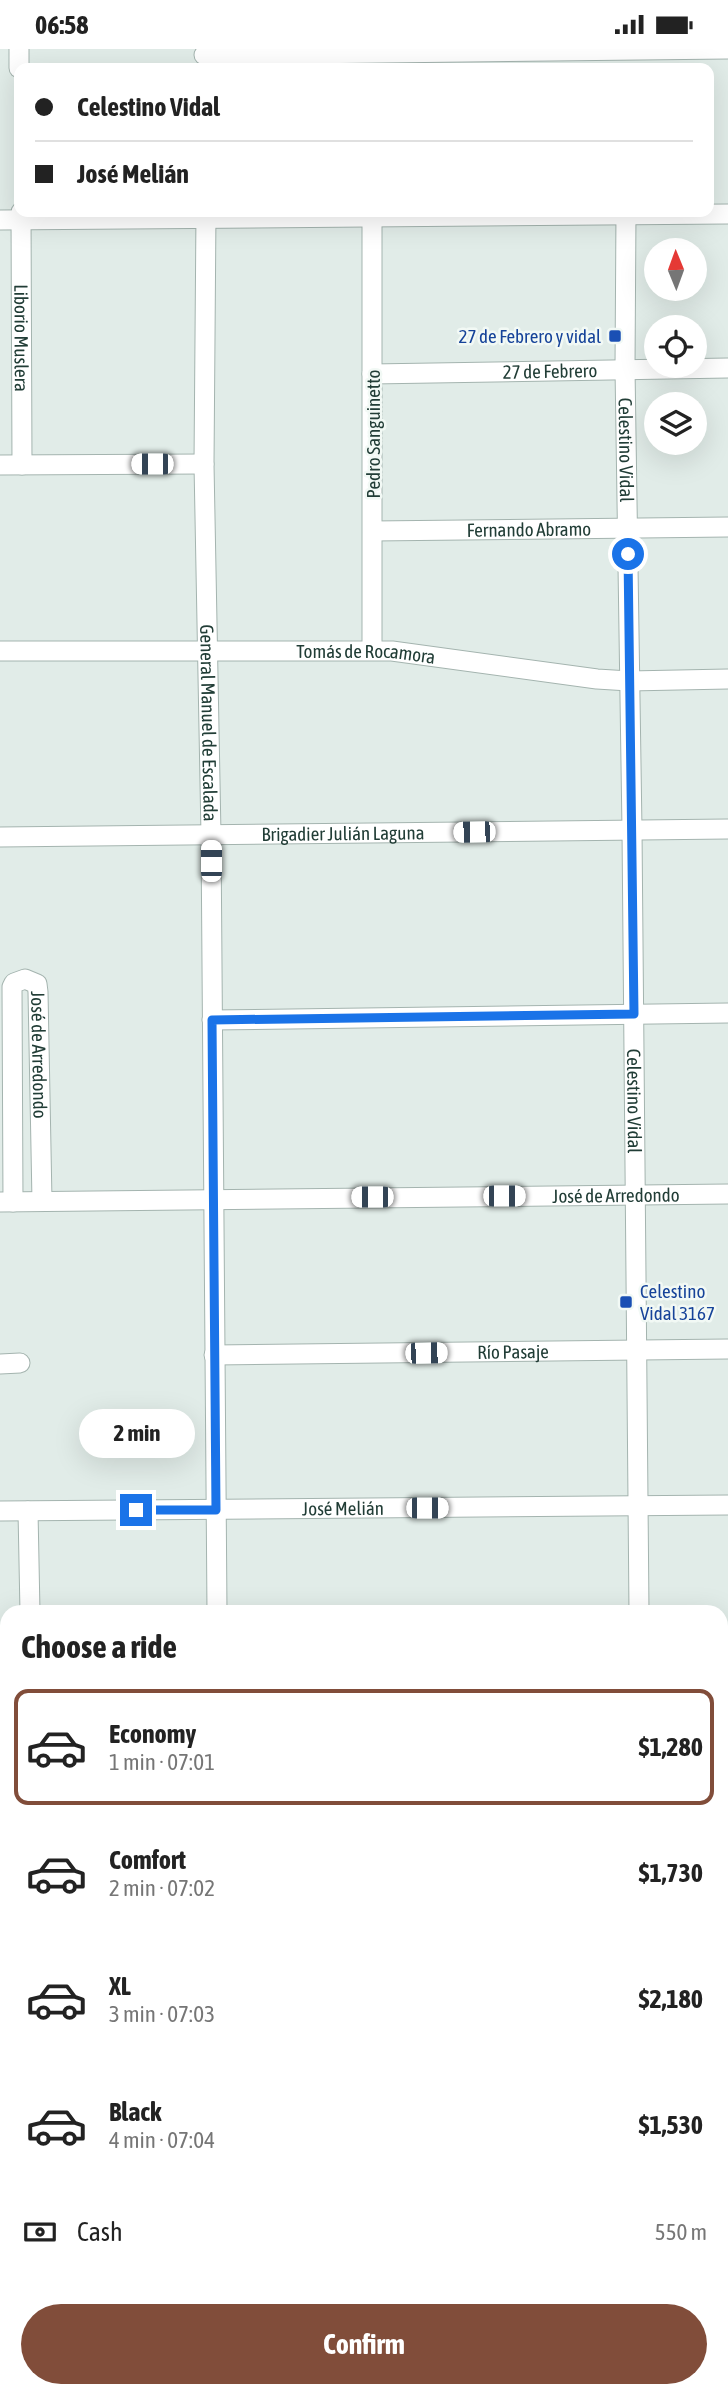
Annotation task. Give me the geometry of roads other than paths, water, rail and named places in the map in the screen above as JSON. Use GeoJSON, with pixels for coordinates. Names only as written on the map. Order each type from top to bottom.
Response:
{"type":"FeatureCollection","features":[{"type":"Feature","properties":{"kind":"street"},"geometry":{"type":"LineString","coordinates":[[204,57],[625,56],[728,49]]}},
{"type":"Feature","properties":{"kind":"street","name":"Liborio Muslera"},"geometry":{"type":"LineString","coordinates":[[21,217],[22,465]]}},
{"type":"Feature","properties":{"kind":"street","name":"General Manuel de Escalada"},"geometry":{"type":"LineString","coordinates":[[206,217],[204,464],[211,835],[217,1605]]}},
{"type":"Feature","properties":{"kind":"street"},"geometry":{"type":"LineString","coordinates":[[317,217],[423,217]]}},
{"type":"Feature","properties":{"kind":"street","name":"Celestino Vidal"},"geometry":{"type":"LineString","coordinates":[[626,217],[625,368],[639,1605]]}},
{"type":"Feature","properties":{"kind":"street","name":"Pedro Sanguinetto"},"geometry":{"type":"LineString","coordinates":[[372,218],[372,650]]}},
{"type":"Feature","properties":{"kind":"street","name":"27 de Febrero"},"geometry":{"type":"LineString","coordinates":[[372,374],[728,368]]}},
{"type":"Feature","properties":{"kind":"street"},"geometry":{"type":"LineString","coordinates":[[0,465],[204,464]]}},
{"type":"Feature","properties":{"kind":"street","name":"Fernando Abramo"},"geometry":{"type":"LineString","coordinates":[[373,531],[728,527]]}},
{"type":"Feature","properties":{"kind":"street","name":"Tomás de Rocamora"},"geometry":{"type":"LineString","coordinates":[[0,651],[372,650],[629,681],[728,680]]}},
{"type":"Feature","properties":{"kind":"street","name":"Brigadier Julián Laguna"},"geometry":{"type":"LineString","coordinates":[[0,837],[728,829]]}},
{"type":"Feature","properties":{"kind":"street","name":"José de Arredondo"},"geometry":{"type":"LineString","coordinates":[[42,1201],[38,992],[37,984],[25,979],[14,983],[12,987],[7,1202],[728,1194]]}},
{"type":"Feature","properties":{"kind":"street"},"geometry":{"type":"LineString","coordinates":[[212,1020],[728,1013]]}},
{"type":"Feature","properties":{"kind":"street","name":"Río Pasaje"},"geometry":{"type":"LineString","coordinates":[[214,1355],[728,1349]]}},
{"type":"Feature","properties":{"kind":"street"},"geometry":{"type":"LineString","coordinates":[[0,1364],[20,1363]]}},
{"type":"Feature","properties":{"kind":"street","name":"José Melián"},"geometry":{"type":"LineString","coordinates":[[0,1511],[728,1505]]}},
{"type":"Feature","properties":{"kind":"street"},"geometry":{"type":"LineString","coordinates":[[28,1511],[30,1605]]}},
{"type":"Feature","properties":{"kind":"place","name":"27 de Febrero y vidal"},"geometry":{"type":"Point","coordinates":[615,336]}},
{"type":"Feature","properties":{"kind":"place","name":"Celestino Vidal 3167"},"geometry":{"type":"Point","coordinates":[626,1302]}}]}
